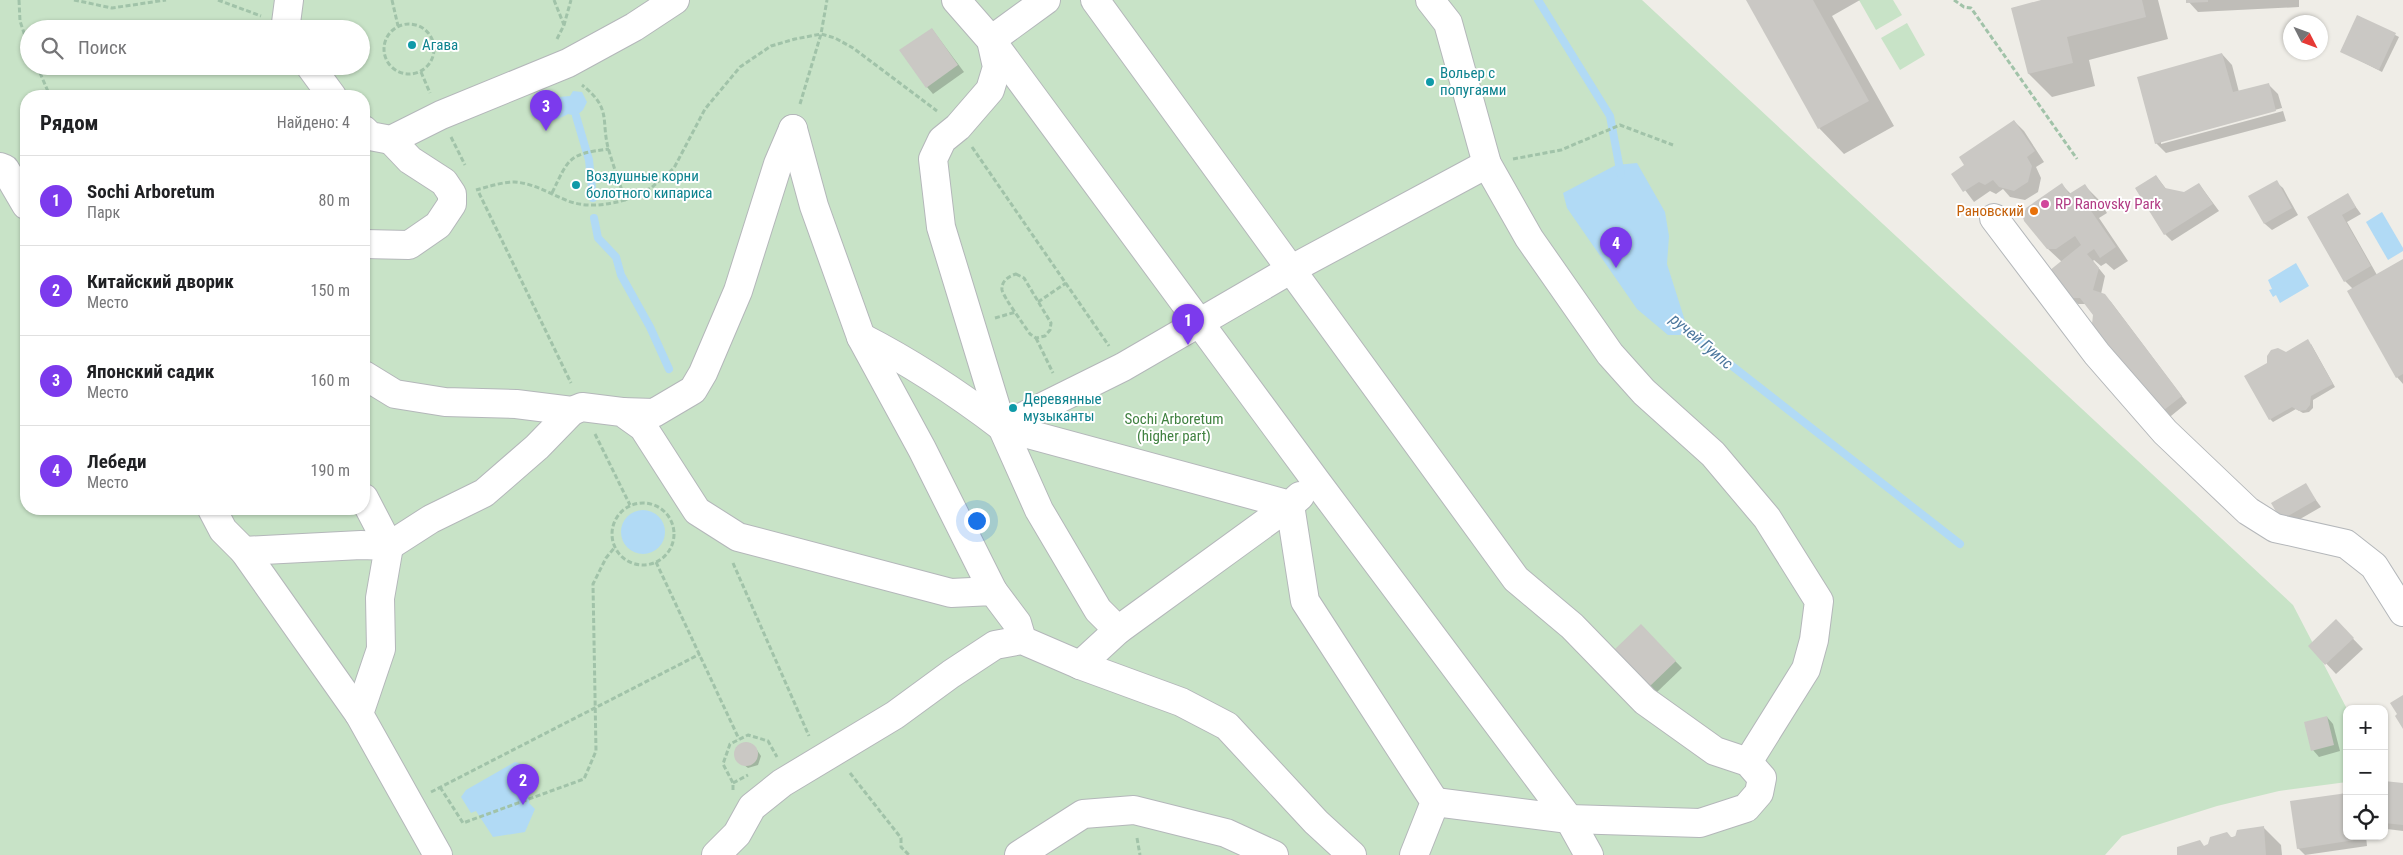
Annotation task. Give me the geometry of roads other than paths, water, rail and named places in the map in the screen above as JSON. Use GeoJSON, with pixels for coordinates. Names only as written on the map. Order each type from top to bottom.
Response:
{"type":"FeatureCollection","features":[{"type":"Feature","properties":{"kind":"lane"},"geometry":{"type":"LineString","coordinates":[[390,140],[441,115],[568,63],[634,27],[675,0]]}},
{"type":"Feature","properties":{"kind":"lane"},"geometry":{"type":"LineString","coordinates":[[956,0],[991,40],[1569,820],[1589,855]]}},
{"type":"Feature","properties":{"kind":"lane"},"geometry":{"type":"LineString","coordinates":[[991,40],[1046,0]]}},
{"type":"Feature","properties":{"kind":"lane"},"geometry":{"type":"LineString","coordinates":[[1095,0],[1516,579],[1572,626],[1645,701],[1715,751],[1748,762],[1762,778],[1759,793],[1746,808],[1700,823],[1569,820],[1435,802],[1305,601],[1290,505]]}},
{"type":"Feature","properties":{"kind":"lane"},"geometry":{"type":"LineString","coordinates":[[1430,0],[1448,23],[1487,164],[1529,238],[1610,354],[1644,392],[1713,454],[1767,518],[1819,602],[1814,640],[1806,669],[1748,762]]}},
{"type":"Feature","properties":{"kind":"lane"},"geometry":{"type":"LineString","coordinates":[[991,40],[997,67],[990,90],[958,127],[942,140],[933,158],[942,227],[1002,427],[1039,510],[1098,610],[1118,630]]}},
{"type":"Feature","properties":{"kind":"lane"},"geometry":{"type":"LineString","coordinates":[[317,75],[328,90]]}},
{"type":"Feature","properties":{"kind":"lane"},"geometry":{"type":"LineString","coordinates":[[370,379],[395,394],[445,402],[516,404],[622,412],[654,413],[693,390],[703,373],[738,291],[778,164],[793,129],[814,206],[861,337],[922,449],[994,591],[1017,622],[1022,640]]}},
{"type":"Feature","properties":{"kind":"lane"},"geometry":{"type":"LineString","coordinates":[[370,136],[390,140],[410,160],[444,182],[452,194],[452,204],[438,225],[409,245],[370,244]]}},
{"type":"Feature","properties":{"kind":"lane"},"geometry":{"type":"LineString","coordinates":[[1002,427],[1123,367],[1290,270],[1487,164]]}},
{"type":"Feature","properties":{"kind":"lane"},"geometry":{"type":"LineString","coordinates":[[10,168],[20,191]]}},
{"type":"Feature","properties":{"kind":"lane"},"geometry":{"type":"LineString","coordinates":[[1994,218],[2097,354],[2172,438],[2248,511],[2275,528],[2346,544],[2374,566],[2403,612]]}},
{"type":"Feature","properties":{"kind":"lane"},"geometry":{"type":"LineString","coordinates":[[861,337],[904,359],[955,391],[1002,427],[1290,505]]}},
{"type":"Feature","properties":{"kind":"lane"},"geometry":{"type":"LineString","coordinates":[[244,551],[361,545],[388,546],[431,519],[484,493],[577,409]]}},
{"type":"Feature","properties":{"kind":"lane"},"geometry":{"type":"LineString","coordinates":[[622,412],[643,427],[698,511],[738,537],[951,593],[994,591]]}},
{"type":"Feature","properties":{"kind":"lane"},"geometry":{"type":"LineString","coordinates":[[1080,664],[1118,630],[1290,505],[1316,481]]}},
{"type":"Feature","properties":{"kind":"lane"},"geometry":{"type":"LineString","coordinates":[[359,714],[381,649],[380,598],[388,546],[370,510]]}},
{"type":"Feature","properties":{"kind":"lane"},"geometry":{"type":"LineString","coordinates":[[215,515],[223,530],[244,551],[359,714],[438,855]]}},
{"type":"Feature","properties":{"kind":"lane"},"geometry":{"type":"LineString","coordinates":[[716,855],[737,834],[752,807],[782,783],[895,715],[995,645],[1022,640],[1181,702],[1227,726],[1316,822],[1352,855]]}},
{"type":"Feature","properties":{"kind":"lane"},"geometry":{"type":"LineString","coordinates":[[1414,855],[1435,802]]}},
{"type":"Feature","properties":{"kind":"lane"},"geometry":{"type":"LineString","coordinates":[[1019,855],[1083,814],[1134,810],[1226,833],[1274,855]]}},
{"type":"Feature","properties":{"kind":"water"},"geometry":{"type":"Polygon","coordinates":[[[573,91],[582,92],[587,102],[583,110],[576,116],[568,114],[559,119],[545,121],[531,115],[533,109],[552,104],[559,97],[570,96],[573,91]]]}},
{"type":"Feature","properties":{"kind":"water"},"geometry":{"type":"Polygon","coordinates":[[[1637,163],[1665,212],[1669,236],[1667,264],[1686,324],[1681,335],[1668,335],[1637,309],[1567,208],[1563,193],[1616,165],[1637,163]]]}},
{"type":"Feature","properties":{"kind":"water"},"geometry":{"type":"Polygon","coordinates":[[[2382,212],[2403,248],[2403,251],[2388,260],[2366,222],[2382,212]]]}},
{"type":"Feature","properties":{"kind":"water"},"geometry":{"type":"Polygon","coordinates":[[[2296,263],[2309,286],[2280,303],[2276,295],[2273,297],[2269,290],[2272,289],[2268,280],[2296,263]]]}},
{"type":"Feature","properties":{"kind":"water"},"geometry":{"type":"Polygon","coordinates":[[[639,510],[647,510],[659,516],[665,532],[659,548],[647,554],[639,554],[627,548],[621,536],[621,528],[627,516],[639,510]]]}},
{"type":"Feature","properties":{"kind":"water"},"geometry":{"type":"Polygon","coordinates":[[[515,762],[526,765],[535,787],[530,789],[529,803],[535,809],[525,832],[493,837],[476,811],[471,813],[461,797],[466,790],[515,762]]]}},
{"type":"Feature","properties":{"kind":"waterway","name":"ручей Гуипс"},"geometry":{"type":"LineString","coordinates":[[1538,0],[1610,116],[1621,175]]}},
{"type":"Feature","properties":{"kind":"waterway"},"geometry":{"type":"LineString","coordinates":[[576,116],[589,160],[593,198]]}},
{"type":"Feature","properties":{"kind":"waterway"},"geometry":{"type":"LineString","coordinates":[[594,218],[598,238],[616,257],[621,275],[650,327],[669,369]]}},
{"type":"Feature","properties":{"kind":"waterway","name":"ручей Гуипс"},"geometry":{"type":"LineString","coordinates":[[1677,323],[1960,544]]}},
{"type":"Feature","properties":{"kind":"place","name":"Агава"},"geometry":{"type":"Point","coordinates":[412,45]}},
{"type":"Feature","properties":{"kind":"place","name":"Вольер с попугаями"},"geometry":{"type":"Point","coordinates":[1430,82]}},
{"type":"Feature","properties":{"kind":"place","name":"Японский садик"},"geometry":{"type":"Point","coordinates":[546,131]}},
{"type":"Feature","properties":{"kind":"place","name":"Воздушные корни болотного кипариса"},"geometry":{"type":"Point","coordinates":[576,185]}},
{"type":"Feature","properties":{"kind":"place","name":"RP Ranovsky Park"},"geometry":{"type":"Point","coordinates":[2045,204]}},
{"type":"Feature","properties":{"kind":"place","name":"Рановский"},"geometry":{"type":"Point","coordinates":[2034,211]}},
{"type":"Feature","properties":{"kind":"place","name":"Лебеди"},"geometry":{"type":"Point","coordinates":[1616,268]}},
{"type":"Feature","properties":{"kind":"place","name":"Sochi Arboretum"},"geometry":{"type":"Point","coordinates":[1188,345]}},
{"type":"Feature","properties":{"kind":"place","name":"Деревянные музыканты"},"geometry":{"type":"Point","coordinates":[1013,408]}},
{"type":"Feature","properties":{"kind":"place","name":"Китайский дворик"},"geometry":{"type":"Point","coordinates":[523,805]}},
{"type":"Feature","properties":{"kind":"park label","name":"Sochi Arboretum (higher part)"},"geometry":{"type":"Point","coordinates":[1174,428]}}]}
